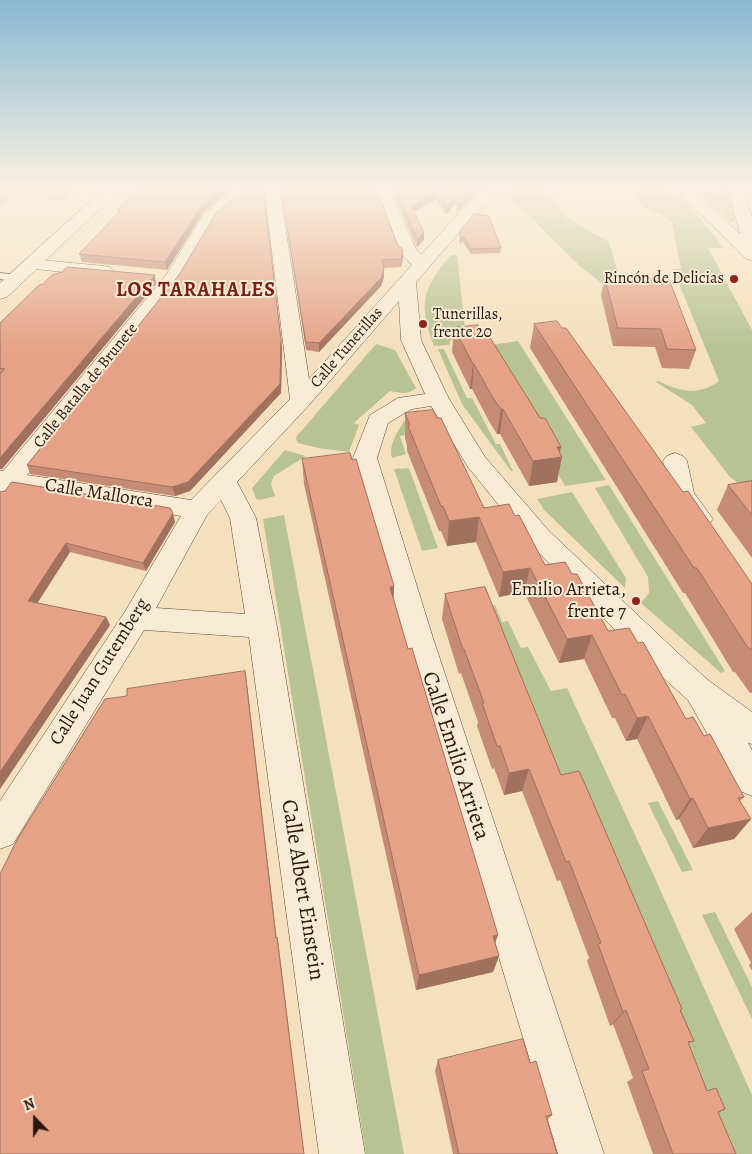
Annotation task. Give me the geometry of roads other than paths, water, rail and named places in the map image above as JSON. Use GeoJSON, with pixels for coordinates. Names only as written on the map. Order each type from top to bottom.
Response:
{"type":"FeatureCollection","features":[{"type":"Feature","properties":{"kind":"street"},"geometry":{"type":"LineString","coordinates":[[0,293],[8,277],[31,264],[56,241]]}},
{"type":"Feature","properties":{"kind":"street","name":"Calle Batalla de Brunete"},"geometry":{"type":"LineString","coordinates":[[3,484],[192,241]]}},
{"type":"Feature","properties":{"kind":"street"},"geometry":{"type":"LineString","coordinates":[[279,241],[301,400]]}},
{"type":"Feature","properties":{"kind":"street"},"geometry":{"type":"LineString","coordinates":[[396,335],[414,272],[404,241]]}},
{"type":"Feature","properties":{"kind":"street","name":"Calle Tunerillas"},"geometry":{"type":"LineString","coordinates":[[197,510],[301,400],[442,241]]}},
{"type":"Feature","properties":{"kind":"street"},"geometry":{"type":"LineString","coordinates":[[737,241],[752,255]]}},
{"type":"Feature","properties":{"kind":"street"},"geometry":{"type":"LineString","coordinates":[[31,264],[118,272]]}},
{"type":"Feature","properties":{"kind":"street"},"geometry":{"type":"LineString","coordinates":[[363,330],[396,335],[438,398],[476,462],[540,538],[697,689],[752,730]]}},
{"type":"Feature","properties":{"kind":"street","name":"Calle Emilio Arrieta"},"geometry":{"type":"LineString","coordinates":[[438,398],[406,403],[378,420],[365,458],[418,638],[581,1154]]}},
{"type":"Feature","properties":{"kind":"street"},"geometry":{"type":"LineString","coordinates":[[675,462],[682,495],[713,537]]}},
{"type":"Feature","properties":{"kind":"street","name":"Calle Albert Einstein"},"geometry":{"type":"LineString","coordinates":[[224,480],[243,518],[262,627],[342,1154]]}},
{"type":"Feature","properties":{"kind":"street","name":"Calle Mallorca"},"geometry":{"type":"LineString","coordinates":[[3,484],[197,510]]}},
{"type":"Feature","properties":{"kind":"street","name":"Calle Juan Gutemberg"},"geometry":{"type":"LineString","coordinates":[[0,832],[136,618],[197,510]]}},
{"type":"Feature","properties":{"kind":"street"},"geometry":{"type":"LineString","coordinates":[[136,618],[262,627]]}},
{"type":"Feature","properties":{"kind":"street"},"geometry":{"type":"LineString","coordinates":[[697,689],[752,780]]}},
{"type":"Feature","properties":{"kind":"place","name":"Rincón de Delicias"},"geometry":{"type":"Point","coordinates":[734,279]}},
{"type":"Feature","properties":{"kind":"place","name":"Tunerillas, frente 20"},"geometry":{"type":"Point","coordinates":[423,324]}},
{"type":"Feature","properties":{"kind":"place","name":"Emilio Arrieta, frente 7"},"geometry":{"type":"Point","coordinates":[636,601]}},
{"type":"Feature","properties":{"kind":"district","name":"LOS TARAHALES"},"geometry":{"type":"Point","coordinates":[196,291]}}]}
